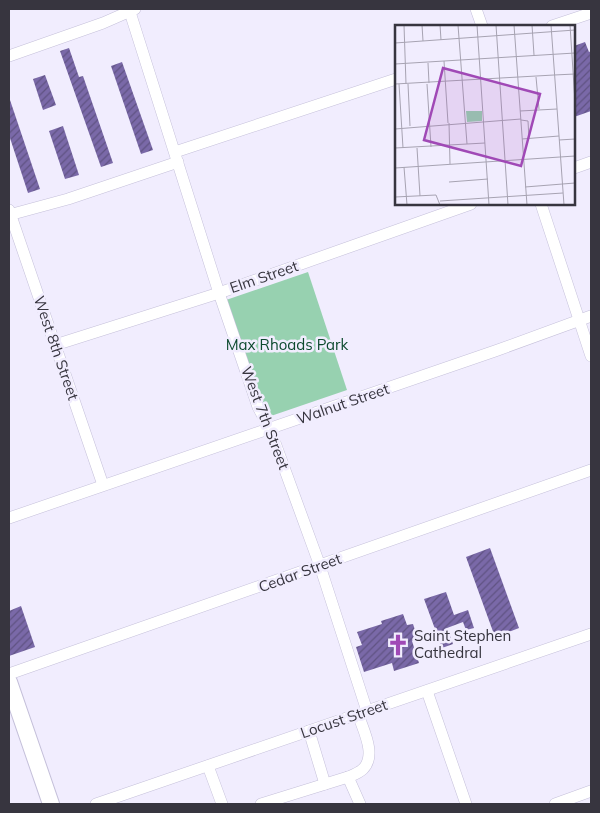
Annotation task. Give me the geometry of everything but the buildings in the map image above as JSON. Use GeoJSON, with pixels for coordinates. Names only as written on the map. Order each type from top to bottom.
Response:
{"type":"FeatureCollection","features":[{"type":"Feature","properties":{"kind":"street"},"geometry":{"type":"LineString","coordinates":[[476,9],[482,25]]}},
{"type":"Feature","properties":{"kind":"street"},"geometry":{"type":"LineString","coordinates":[[9,56],[103,23],[132,10]]}},
{"type":"Feature","properties":{"kind":"street","name":"West 7th Street"},"geometry":{"type":"LineString","coordinates":[[132,10],[219,293],[258,407],[270,429],[320,566],[362,713],[369,756],[362,770],[348,777]]}},
{"type":"Feature","properties":{"kind":"street"},"geometry":{"type":"LineString","coordinates":[[555,25],[591,13]]}},
{"type":"Feature","properties":{"kind":"street"},"geometry":{"type":"LineString","coordinates":[[9,214],[68,199],[266,123],[395,79]]}},
{"type":"Feature","properties":{"kind":"street"},"geometry":{"type":"LineString","coordinates":[[575,168],[591,162]]}},
{"type":"Feature","properties":{"kind":"street","name":"Elm Street"},"geometry":{"type":"LineString","coordinates":[[56,345],[219,293],[468,205]]}},
{"type":"Feature","properties":{"kind":"street"},"geometry":{"type":"LineString","coordinates":[[541,205],[591,356]]}},
{"type":"Feature","properties":{"kind":"street","name":"West 8th Street"},"geometry":{"type":"LineString","coordinates":[[9,214],[103,485]]}},
{"type":"Feature","properties":{"kind":"street","name":"Walnut Street"},"geometry":{"type":"LineString","coordinates":[[9,518],[591,316]]}},
{"type":"Feature","properties":{"kind":"street","name":"Cedar Street"},"geometry":{"type":"LineString","coordinates":[[9,674],[591,470]]}},
{"type":"Feature","properties":{"kind":"street","name":"Locust Street"},"geometry":{"type":"LineString","coordinates":[[96,804],[591,634]]}},
{"type":"Feature","properties":{"kind":"street"},"geometry":{"type":"LineString","coordinates":[[9,682],[51,804]]}},
{"type":"Feature","properties":{"kind":"street"},"geometry":{"type":"LineString","coordinates":[[427,691],[466,804]]}},
{"type":"Feature","properties":{"kind":"street"},"geometry":{"type":"LineString","coordinates":[[309,731],[325,784]]}},
{"type":"Feature","properties":{"kind":"street"},"geometry":{"type":"LineString","coordinates":[[208,766],[222,804]]}},
{"type":"Feature","properties":{"kind":"street"},"geometry":{"type":"LineString","coordinates":[[261,804],[348,777],[360,804]]}},
{"type":"Feature","properties":{"kind":"street"},"geometry":{"type":"LineString","coordinates":[[554,804],[591,791]]}},
{"type":"Feature","properties":{"kind":"green space","name":"Max Rhoads Park"},"geometry":{"type":"Polygon","coordinates":[[[308,272],[347,390],[265,418],[226,300],[308,272]]]}},
{"type":"Feature","properties":{"kind":"place","name":"Saint Stephen Cathedral"},"geometry":{"type":"Point","coordinates":[398,645]}}]}
